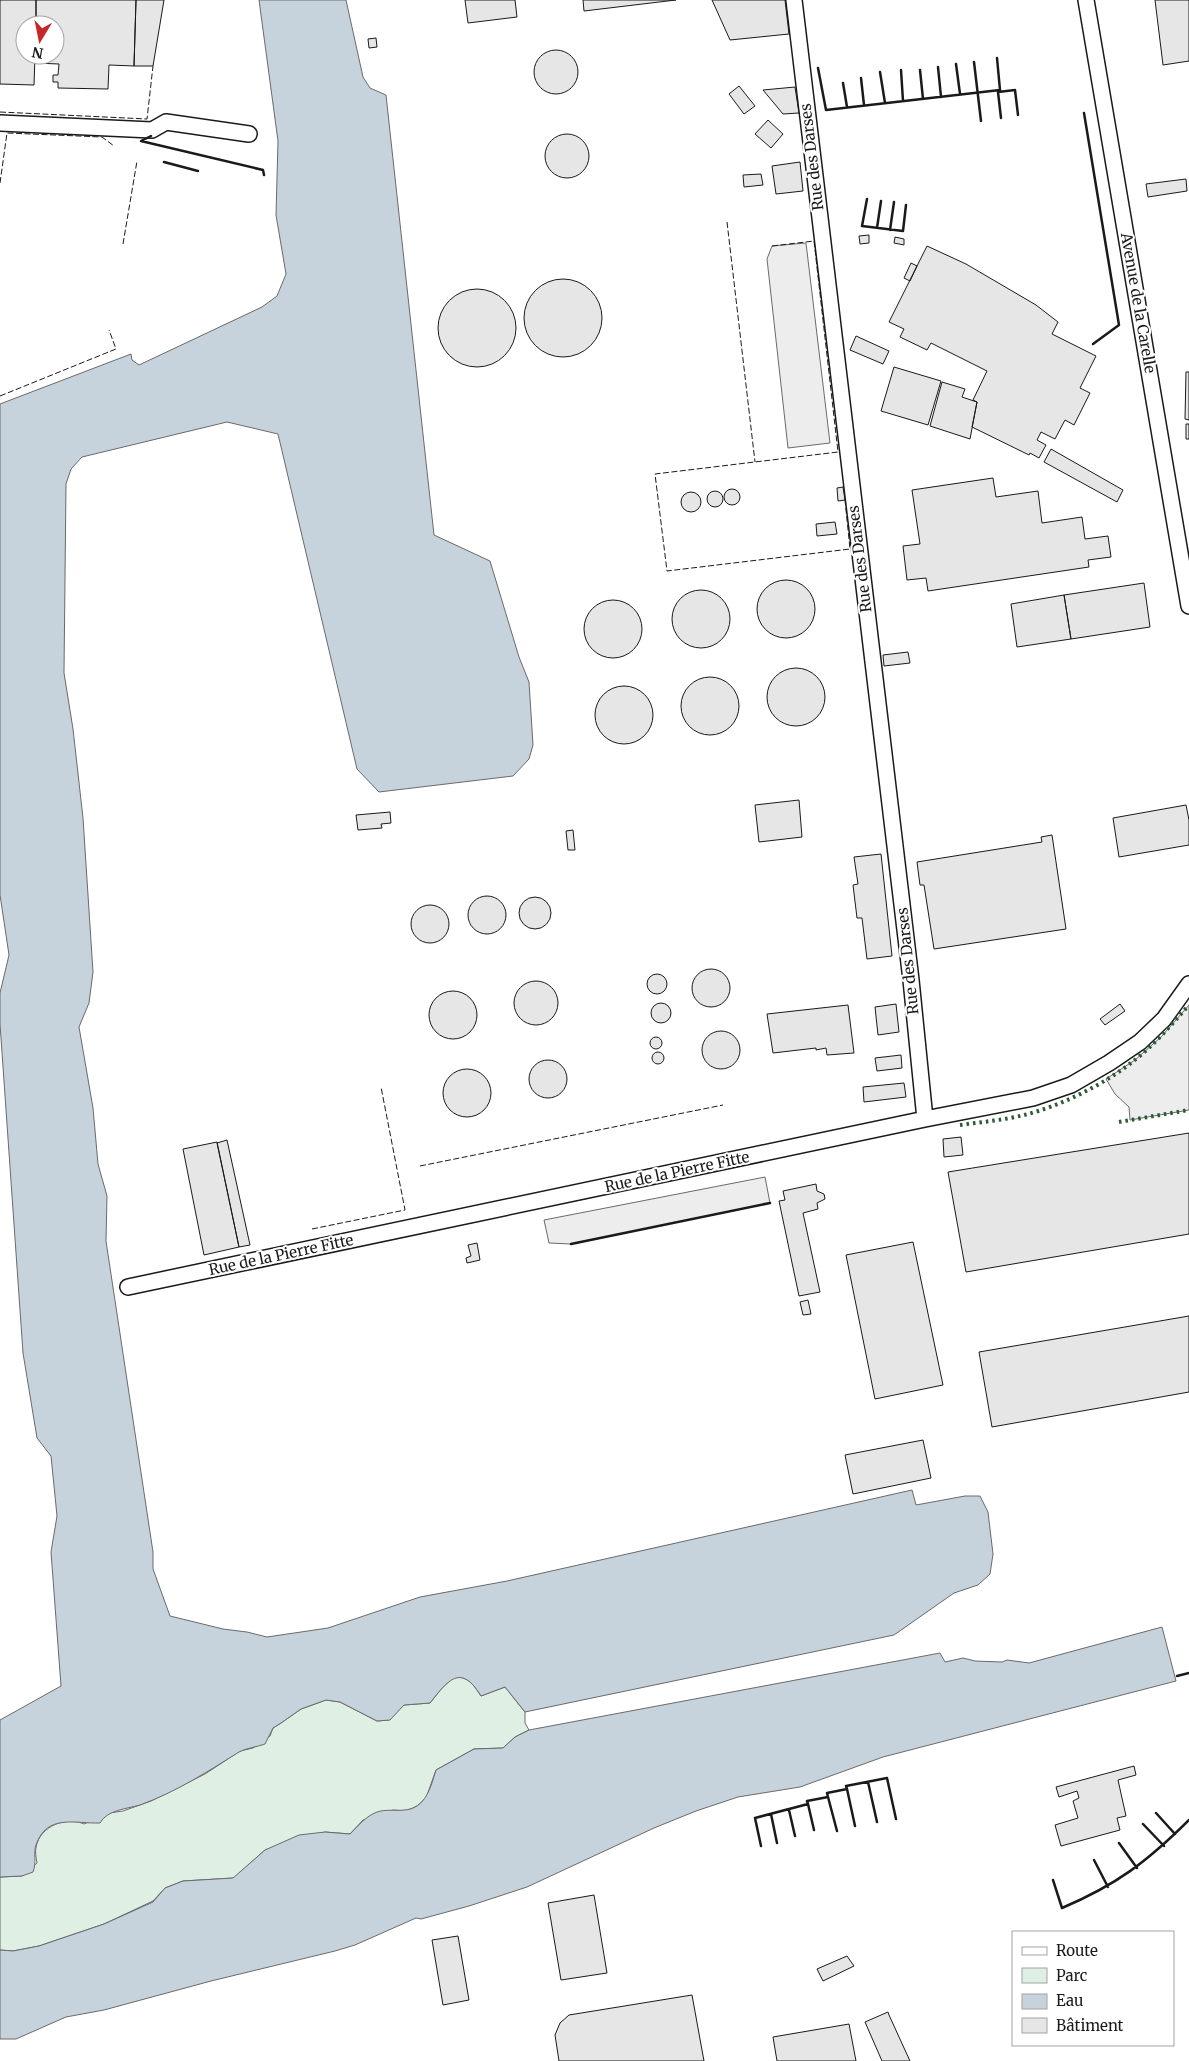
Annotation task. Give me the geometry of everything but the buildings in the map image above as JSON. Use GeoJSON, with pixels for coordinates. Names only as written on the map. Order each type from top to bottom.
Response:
{"type":"FeatureCollection","features":[{"type":"Feature","properties":{"kind":"street","name":"Rue des Darses"},"geometry":{"type":"LineString","coordinates":[[794,0],[911,980],[925,1119]]}},
{"type":"Feature","properties":{"kind":"street","name":"Avenue de la Carelle"},"geometry":{"type":"LineString","coordinates":[[1086,0],[1189,606]]}},
{"type":"Feature","properties":{"kind":"street"},"geometry":{"type":"LineString","coordinates":[[0,123],[152,130],[166,122],[249,134]]}},
{"type":"Feature","properties":{"kind":"street","name":"Rue de la Pierre Fitte"},"geometry":{"type":"LineString","coordinates":[[128,1287],[925,1119],[1033,1098],[1071,1085],[1140,1042],[1164,1019],[1189,984]]}},
{"type":"Feature","properties":{"kind":"green space"},"geometry":{"type":"Polygon","coordinates":[[[454,1677],[467,1680],[481,1696],[505,1687],[525,1712],[525,1723],[529,1730],[515,1737],[503,1748],[474,1749],[436,1770],[426,1798],[417,1806],[406,1811],[393,1810],[363,1820],[350,1834],[325,1832],[265,1850],[234,1878],[183,1881],[165,1888],[153,1901],[104,1924],[39,1946],[13,1951],[0,1950],[0,1877],[22,1876],[37,1863],[36,1847],[38,1840],[48,1828],[69,1821],[84,1824],[109,1813],[123,1811],[151,1801],[205,1774],[240,1751],[253,1748],[270,1736],[273,1728],[301,1709],[326,1700],[340,1702],[377,1721],[389,1720],[404,1705],[430,1703],[454,1677]]]}},
{"type":"Feature","properties":{"kind":"shaded area"},"geometry":{"type":"Polygon","coordinates":[[[806,243],[830,443],[788,448],[767,259],[772,246],[806,243]]]}},
{"type":"Feature","properties":{"kind":"shaded area"},"geometry":{"type":"Polygon","coordinates":[[[1189,1005],[1189,1110],[1130,1120],[1129,1107],[1115,1094],[1106,1079],[1135,1060],[1161,1037],[1189,1005]]]}},
{"type":"Feature","properties":{"kind":"shaded area"},"geometry":{"type":"Polygon","coordinates":[[[765,1177],[770,1203],[571,1244],[549,1243],[544,1220],[765,1177]]]}},
{"type":"Feature","properties":{"kind":"water"},"geometry":{"type":"Polygon","coordinates":[[[259,0],[346,0],[363,77],[370,88],[386,95],[434,535],[490,561],[519,657],[529,682],[533,745],[529,759],[513,776],[379,792],[357,769],[278,434],[227,422],[82,457],[71,469],[66,484],[64,673],[73,729],[83,818],[93,972],[89,1003],[79,1027],[93,1108],[98,1164],[107,1196],[106,1241],[153,1552],[153,1569],[170,1616],[267,1637],[328,1628],[420,1597],[507,1581],[912,1490],[916,1505],[965,1496],[980,1496],[988,1512],[993,1554],[990,1574],[978,1585],[954,1593],[894,1635],[525,1712],[505,1687],[481,1696],[474,1686],[461,1678],[455,1678],[449,1682],[430,1703],[404,1705],[390,1720],[377,1721],[340,1702],[326,1700],[301,1709],[273,1728],[265,1744],[239,1752],[166,1794],[140,1805],[107,1815],[100,1823],[63,1822],[47,1828],[36,1845],[33,1872],[22,1876],[0,1877],[0,1720],[61,1686],[51,1552],[57,1516],[51,1456],[37,1438],[23,1353],[0,1024],[0,993],[9,955],[0,895],[0,404],[131,354],[132,360],[139,365],[262,307],[277,296],[286,274],[276,215],[278,141],[259,0]]]}},
{"type":"Feature","properties":{"kind":"water"},"geometry":{"type":"Polygon","coordinates":[[[1162,1627],[1176,1681],[883,1757],[800,1787],[738,1797],[654,1828],[527,1887],[469,1906],[421,1919],[416,1918],[355,1945],[104,2010],[66,2017],[16,2039],[0,2039],[0,1950],[13,1951],[39,1946],[104,1924],[153,1902],[165,1888],[183,1881],[233,1878],[265,1850],[299,1835],[325,1832],[350,1834],[366,1819],[377,1812],[411,1809],[418,1806],[426,1796],[436,1770],[474,1749],[503,1748],[515,1737],[529,1730],[940,1653],[945,1662],[963,1658],[975,1661],[1002,1662],[1007,1660],[1029,1663],[1162,1627]]]}},
{"type":"Feature","properties":{"kind":"hedge"},"geometry":{"type":"LineString","coordinates":[[960,1125],[1024,1115],[1053,1106],[1083,1093],[1111,1077],[1136,1059],[1157,1040],[1189,1005]]}},
{"type":"Feature","properties":{"kind":"hedge"},"geometry":{"type":"LineString","coordinates":[[1119,1122],[1189,1110]]}},
{"type":"Feature","properties":{"kind":"fence"},"geometry":{"type":"LineString","coordinates":[[0,112],[147,119],[153,66]]}},
{"type":"Feature","properties":{"kind":"fence"},"geometry":{"type":"LineString","coordinates":[[0,183],[7,133],[102,137],[114,146]]}},
{"type":"Feature","properties":{"kind":"fence"},"geometry":{"type":"LineString","coordinates":[[123,244],[137,161]]}},
{"type":"Feature","properties":{"kind":"fence"},"geometry":{"type":"LineString","coordinates":[[727,222],[755,462]]}},
{"type":"Feature","properties":{"kind":"fence"},"geometry":{"type":"LineString","coordinates":[[772,246],[814,241],[838,452],[655,474],[667,571],[850,549],[845,500]]}},
{"type":"Feature","properties":{"kind":"fence"},"geometry":{"type":"LineString","coordinates":[[0,396],[116,349],[109,330]]}},
{"type":"Feature","properties":{"kind":"fence"},"geometry":{"type":"LineString","coordinates":[[312,1229],[405,1210],[381,1087]]}},
{"type":"Feature","properties":{"kind":"fence"},"geometry":{"type":"LineString","coordinates":[[420,1166],[723,1105]]}},
{"type":"Feature","properties":{"kind":"wall"},"geometry":{"type":"LineString","coordinates":[[818,68],[826,110],[1000,90],[997,58]]}},
{"type":"Feature","properties":{"kind":"wall"},"geometry":{"type":"LineString","coordinates":[[974,62],[981,121]]}},
{"type":"Feature","properties":{"kind":"wall"},"geometry":{"type":"LineString","coordinates":[[956,64],[960,94]]}},
{"type":"Feature","properties":{"kind":"wall"},"geometry":{"type":"LineString","coordinates":[[938,67],[941,97]]}},
{"type":"Feature","properties":{"kind":"wall"},"geometry":{"type":"LineString","coordinates":[[901,70],[903,101]]}},
{"type":"Feature","properties":{"kind":"wall"},"geometry":{"type":"LineString","coordinates":[[920,70],[923,99]]}},
{"type":"Feature","properties":{"kind":"wall"},"geometry":{"type":"LineString","coordinates":[[880,72],[885,103]]}},
{"type":"Feature","properties":{"kind":"wall"},"geometry":{"type":"LineString","coordinates":[[861,78],[864,105]]}},
{"type":"Feature","properties":{"kind":"wall"},"geometry":{"type":"LineString","coordinates":[[843,83],[847,107]]}},
{"type":"Feature","properties":{"kind":"wall"},"geometry":{"type":"LineString","coordinates":[[1001,118],[998,92],[1015,90],[1018,115]]}},
{"type":"Feature","properties":{"kind":"wall"},"geometry":{"type":"LineString","coordinates":[[1084,113],[1119,325],[1093,344]]}},
{"type":"Feature","properties":{"kind":"wall"},"geometry":{"type":"LineString","coordinates":[[151,136],[141,141],[263,170],[264,175]]}},
{"type":"Feature","properties":{"kind":"wall"},"geometry":{"type":"LineString","coordinates":[[164,162],[198,171]]}},
{"type":"Feature","properties":{"kind":"wall"},"geometry":{"type":"LineString","coordinates":[[867,199],[862,226],[903,231],[906,205]]}},
{"type":"Feature","properties":{"kind":"wall"},"geometry":{"type":"LineString","coordinates":[[877,228],[881,201]]}},
{"type":"Feature","properties":{"kind":"wall"},"geometry":{"type":"LineString","coordinates":[[890,230],[894,202]]}},
{"type":"Feature","properties":{"kind":"wall"},"geometry":{"type":"LineString","coordinates":[[571,1244],[770,1203]]}},
{"type":"Feature","properties":{"kind":"wall"},"geometry":{"type":"LineString","coordinates":[[1177,1676],[1189,1673]]}},
{"type":"Feature","properties":{"kind":"wall"},"geometry":{"type":"LineString","coordinates":[[761,1846],[755,1818],[808,1804],[807,1801],[828,1797],[827,1793],[847,1789],[846,1786],[887,1778],[896,1819]]}},
{"type":"Feature","properties":{"kind":"wall"},"geometry":{"type":"LineString","coordinates":[[868,1782],[877,1822]]}},
{"type":"Feature","properties":{"kind":"wall"},"geometry":{"type":"LineString","coordinates":[[847,1789],[855,1826]]}},
{"type":"Feature","properties":{"kind":"wall"},"geometry":{"type":"LineString","coordinates":[[828,1797],[837,1831]]}},
{"type":"Feature","properties":{"kind":"wall"},"geometry":{"type":"LineString","coordinates":[[808,1804],[814,1830]]}},
{"type":"Feature","properties":{"kind":"wall"},"geometry":{"type":"LineString","coordinates":[[789,1810],[795,1836]]}},
{"type":"Feature","properties":{"kind":"wall"},"geometry":{"type":"LineString","coordinates":[[1156,1813],[1175,1834]]}},
{"type":"Feature","properties":{"kind":"wall"},"geometry":{"type":"LineString","coordinates":[[771,1814],[777,1843]]}},
{"type":"Feature","properties":{"kind":"wall"},"geometry":{"type":"LineString","coordinates":[[1053,1880],[1062,1908],[1099,1890],[1130,1871],[1159,1848],[1189,1820]]}},
{"type":"Feature","properties":{"kind":"wall"},"geometry":{"type":"LineString","coordinates":[[1143,1824],[1164,1846]]}},
{"type":"Feature","properties":{"kind":"wall"},"geometry":{"type":"LineString","coordinates":[[1119,1843],[1137,1868]]}},
{"type":"Feature","properties":{"kind":"wall"},"geometry":{"type":"LineString","coordinates":[[1094,1860],[1108,1887]]}}]}
